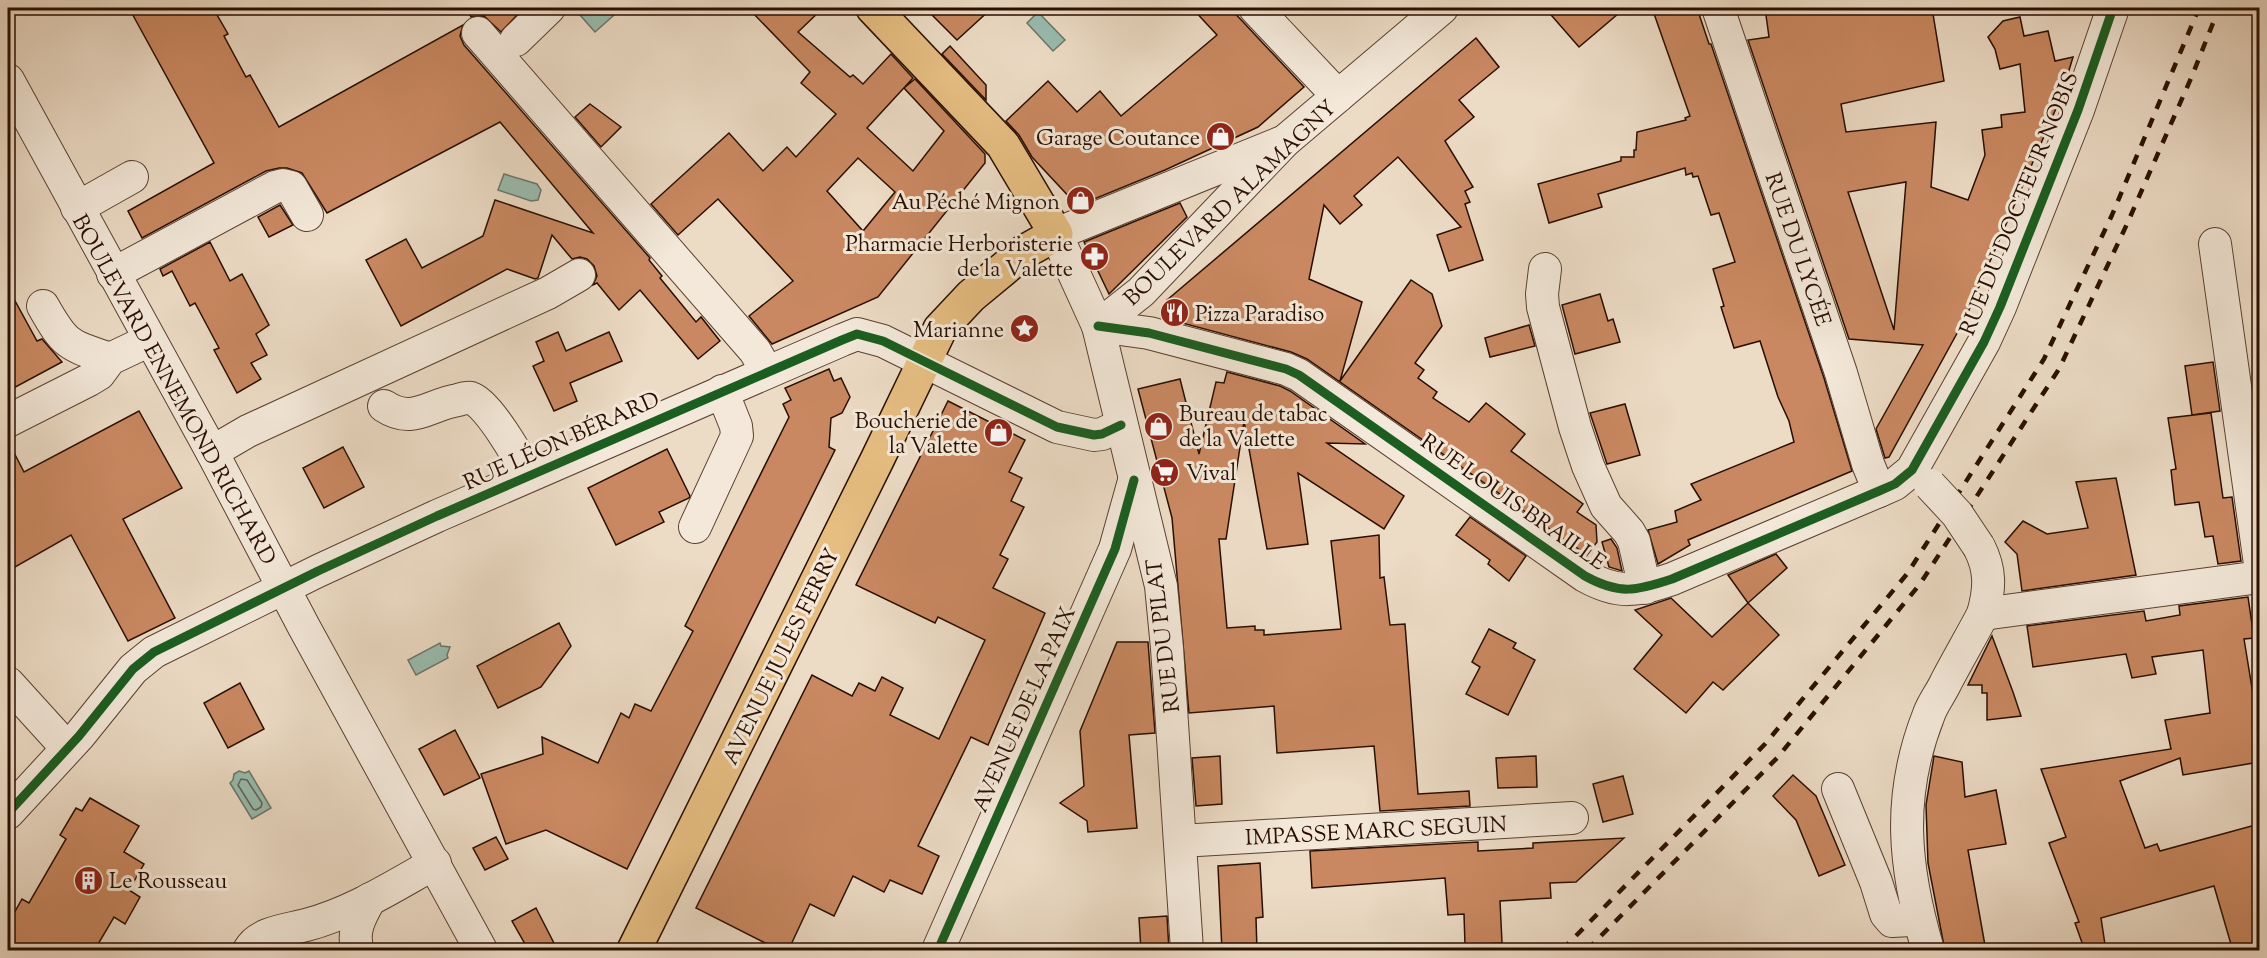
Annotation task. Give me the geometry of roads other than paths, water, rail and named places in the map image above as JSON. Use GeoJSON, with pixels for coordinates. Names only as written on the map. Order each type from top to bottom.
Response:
{"type":"FeatureCollection","features":[{"type":"Feature","properties":{"kind":"main road","name":"RUE DU PILAT"},"geometry":{"type":"LineString","coordinates":[[873,8],[1003,145],[1056,234]]}},
{"type":"Feature","properties":{"kind":"main road","name":"AVENUE JULES FERRY"},"geometry":{"type":"LineString","coordinates":[[634,951],[940,329],[963,304],[1024,252],[1056,234]]}},
{"type":"Feature","properties":{"kind":"street"},"geometry":{"type":"LineString","coordinates":[[516,40],[549,8]]}},
{"type":"Feature","properties":{"kind":"street"},"geometry":{"type":"LineString","coordinates":[[1255,8],[1338,96]]}},
{"type":"Feature","properties":{"kind":"street","name":"BOULEVARD ALAMAGNY"},"geometry":{"type":"LineString","coordinates":[[1098,327],[1141,292],[1285,141],[1442,8]]}},
{"type":"Feature","properties":{"kind":"street","name":"RUE DU LYCÉE"},"geometry":{"type":"LineString","coordinates":[[1718,8],[1841,374],[1868,464],[1879,491]]}},
{"type":"Feature","properties":{"kind":"street","name":"RUE DU DOCTEUR NOBIS"},"geometry":{"type":"LineString","coordinates":[[1921,478],[2000,307],[2078,110],[2113,8]]}},
{"type":"Feature","properties":{"kind":"street"},"geometry":{"type":"LineString","coordinates":[[478,33],[755,351],[767,372]]}},
{"type":"Feature","properties":{"kind":"street","name":"BOULEVARD ENNEMOND RICHARD"},"geometry":{"type":"LineString","coordinates":[[8,80],[481,951]]}},
{"type":"Feature","properties":{"kind":"street"},"geometry":{"type":"LineString","coordinates":[[1056,234],[1285,141]]}},
{"type":"Feature","properties":{"kind":"street"},"geometry":{"type":"LineString","coordinates":[[77,208],[132,177]]}},
{"type":"Feature","properties":{"kind":"street"},"geometry":{"type":"LineString","coordinates":[[114,274],[275,187],[283,185],[291,187],[307,215]]}},
{"type":"Feature","properties":{"kind":"street","name":"RUE DU PILAT"},"geometry":{"type":"LineString","coordinates":[[1056,234],[1098,327],[1161,586],[1187,951]]}},
{"type":"Feature","properties":{"kind":"street"},"geometry":{"type":"LineString","coordinates":[[2215,244],[2259,564]]}},
{"type":"Feature","properties":{"kind":"street"},"geometry":{"type":"LineString","coordinates":[[1545,268],[1543,307],[1575,427],[1595,485],[1606,506],[1634,541],[1646,588]]}},
{"type":"Feature","properties":{"kind":"street"},"geometry":{"type":"LineString","coordinates":[[212,452],[248,431],[516,309],[579,275]]}},
{"type":"Feature","properties":{"kind":"street"},"geometry":{"type":"LineString","coordinates":[[43,306],[59,334],[68,343],[110,359]]}},
{"type":"Feature","properties":{"kind":"street","name":"RUE LOUIS BRAILLE"},"geometry":{"type":"LineString","coordinates":[[1098,327],[1149,333],[1286,369],[1299,375],[1585,576],[1604,587],[1625,591],[1646,588],[1672,579],[1895,484],[1921,478]]}},
{"type":"Feature","properties":{"kind":"street","name":"RUE LÉON BÉRARD"},"geometry":{"type":"LineString","coordinates":[[8,813],[67,748],[133,669],[154,651],[283,587],[527,476],[857,334],[883,341],[924,361]]}},
{"type":"Feature","properties":{"kind":"street"},"geometry":{"type":"LineString","coordinates":[[8,421],[89,380],[99,374],[110,359],[150,340]]}},
{"type":"Feature","properties":{"kind":"street"},"geometry":{"type":"LineString","coordinates":[[924,361],[1058,427],[1095,435],[1120,425]]}},
{"type":"Feature","properties":{"kind":"street"},"geometry":{"type":"LineString","coordinates":[[695,527],[737,436],[736,426],[722,391]]}},
{"type":"Feature","properties":{"kind":"street"},"geometry":{"type":"LineString","coordinates":[[384,406],[395,413],[411,415],[452,401],[471,398],[481,404],[515,449],[527,476]]}},
{"type":"Feature","properties":{"kind":"street"},"geometry":{"type":"LineString","coordinates":[[1921,478],[1957,514],[1979,547],[1990,578],[1983,614],[1929,713],[1915,758],[1907,801],[1908,864],[1918,917],[1928,951]]}},
{"type":"Feature","properties":{"kind":"street","name":"AVENUE DE LA PAIX"},"geometry":{"type":"LineString","coordinates":[[939,951],[1115,549],[1134,480]]}},
{"type":"Feature","properties":{"kind":"street"},"geometry":{"type":"LineString","coordinates":[[1983,614],[2259,577]]}},
{"type":"Feature","properties":{"kind":"street"},"geometry":{"type":"LineString","coordinates":[[8,683],[67,748]]}},
{"type":"Feature","properties":{"kind":"street"},"geometry":{"type":"LineString","coordinates":[[1838,789],[1876,882],[1886,914],[1892,921],[1911,920],[1918,917]]}},
{"type":"Feature","properties":{"kind":"street","name":"IMPASSE MARC SEGUIN"},"geometry":{"type":"LineString","coordinates":[[1180,841],[1572,818]]}},
{"type":"Feature","properties":{"kind":"street"},"geometry":{"type":"LineString","coordinates":[[249,951],[252,945],[267,936],[285,929],[307,925],[370,899],[435,864]]}},
{"type":"Feature","properties":{"kind":"street"},"geometry":{"type":"LineString","coordinates":[[358,951],[355,933],[370,899]]}},
{"type":"Feature","properties":{"kind":"water"},"geometry":{"type":"Polygon","coordinates":[[[588,8],[622,8],[595,32],[580,15],[588,8]]]}},
{"type":"Feature","properties":{"kind":"water"},"geometry":{"type":"Polygon","coordinates":[[[1038,12],[1065,40],[1053,51],[1027,23],[1038,12]]]}},
{"type":"Feature","properties":{"kind":"water"},"geometry":{"type":"Polygon","coordinates":[[[504,174],[537,184],[541,190],[538,200],[531,201],[498,190],[504,174]]]}},
{"type":"Feature","properties":{"kind":"water"},"geometry":{"type":"Polygon","coordinates":[[[440,643],[441,646],[450,647],[448,658],[416,675],[408,660],[440,643]]]}},
{"type":"Feature","properties":{"kind":"water"},"geometry":{"type":"Polygon","coordinates":[[[239,771],[245,773],[249,771],[271,808],[252,819],[230,783],[234,774],[239,771]]]}},
{"type":"Feature","properties":{"kind":"railway"},"geometry":{"type":"LineString","coordinates":[[1562,950],[1765,744],[1907,574],[2044,359],[2112,215],[2199,8]]}},
{"type":"Feature","properties":{"kind":"railway"},"geometry":{"type":"LineString","coordinates":[[1587,950],[1777,758],[1920,584],[2059,369],[2127,224],[2192,76],[2219,8]]}},
{"type":"Feature","properties":{"kind":"place","name":"Garage Coutance"},"geometry":{"type":"Point","coordinates":[1221,137]}},
{"type":"Feature","properties":{"kind":"place","name":"Au Péché Mignon"},"geometry":{"type":"Point","coordinates":[1081,201]}},
{"type":"Feature","properties":{"kind":"place","name":"Pharmacie Herboristerie de la Valette"},"geometry":{"type":"Point","coordinates":[1094,256]}},
{"type":"Feature","properties":{"kind":"place","name":"Pizza Paradiso"},"geometry":{"type":"Point","coordinates":[1174,313]}},
{"type":"Feature","properties":{"kind":"place","name":"Marianne"},"geometry":{"type":"Point","coordinates":[1025,329]}},
{"type":"Feature","properties":{"kind":"place","name":"Bureau de tabac de la Valette"},"geometry":{"type":"Point","coordinates":[1158,426]}},
{"type":"Feature","properties":{"kind":"place","name":"Boucherie de la Valette"},"geometry":{"type":"Point","coordinates":[999,433]}},
{"type":"Feature","properties":{"kind":"place","name":"Vival"},"geometry":{"type":"Point","coordinates":[1165,472]}},
{"type":"Feature","properties":{"kind":"place","name":"Le Rousseau"},"geometry":{"type":"Point","coordinates":[88,880]}}]}
